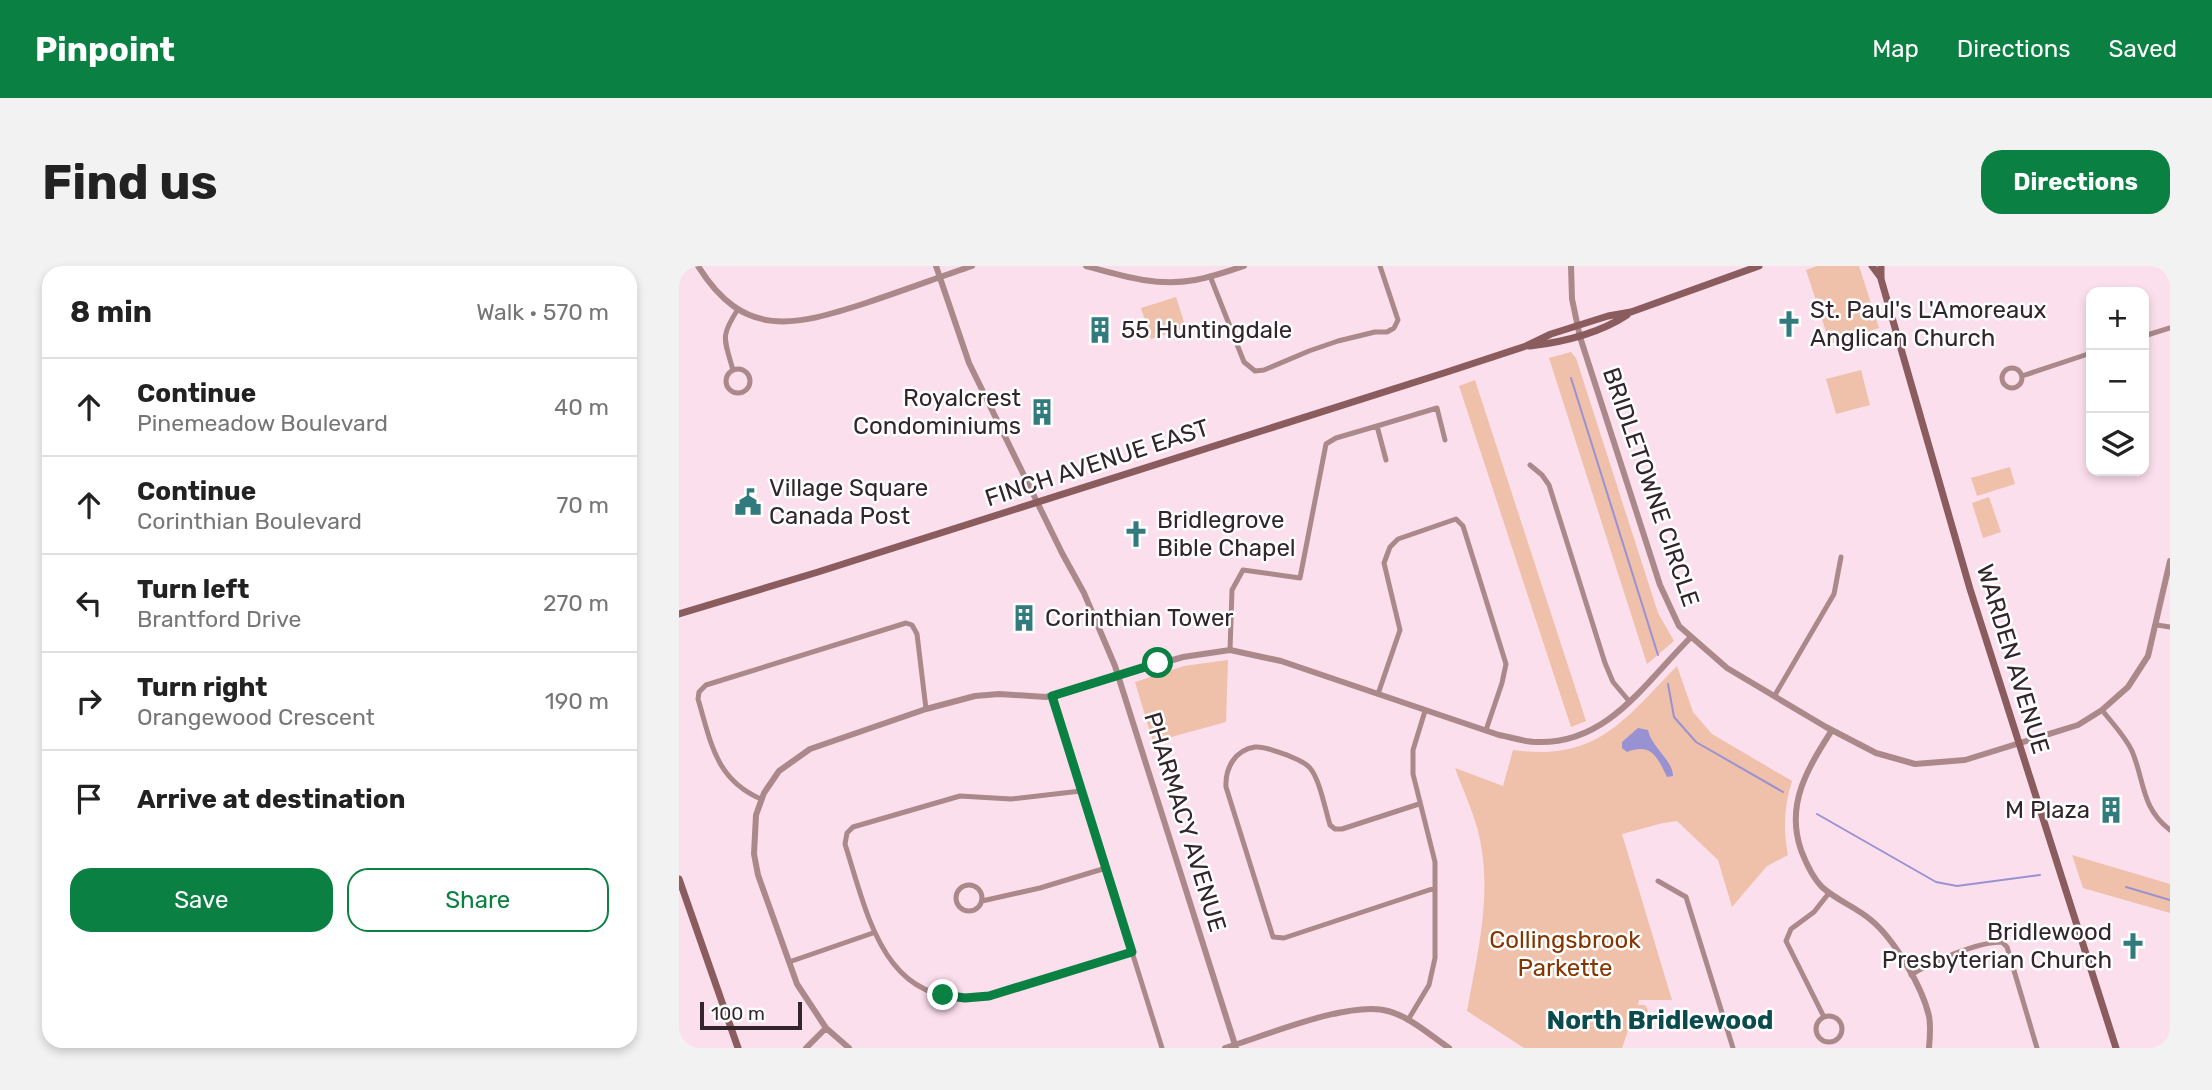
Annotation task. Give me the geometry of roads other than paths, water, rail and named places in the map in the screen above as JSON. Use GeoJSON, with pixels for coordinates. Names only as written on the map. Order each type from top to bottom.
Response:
{"type":"FeatureCollection","features":[{"type":"Feature","properties":{"kind":"main road","name":"FINCH AVENUE EAST"},"geometry":{"type":"LineString","coordinates":[[679,614],[1526,346],[1577,325],[1631,312],[1759,266]]}},
{"type":"Feature","properties":{"kind":"main road","name":"WARDEN AVENUE"},"geometry":{"type":"LineString","coordinates":[[1872,266],[1881,279]]}},
{"type":"Feature","properties":{"kind":"main road","name":"WARDEN AVENUE"},"geometry":{"type":"LineString","coordinates":[[1881,266],[1881,279],[1970,589],[2116,1048]]}},
{"type":"Feature","properties":{"kind":"main road","name":"FINCH AVENUE EAST"},"geometry":{"type":"LineString","coordinates":[[1526,346],[1580,337],[1616,322],[1631,312]]}},
{"type":"Feature","properties":{"kind":"main road"},"geometry":{"type":"LineString","coordinates":[[679,879],[737,1048]]}},
{"type":"Feature","properties":{"kind":"street"},"geometry":{"type":"LineString","coordinates":[[698,266],[712,288],[738,309],[773,321],[809,321],[972,266]]}},
{"type":"Feature","properties":{"kind":"street","name":"PHARMACY AVENUE"},"geometry":{"type":"LineString","coordinates":[[936,266],[969,363],[1084,593],[1119,675],[1235,1046]]}},
{"type":"Feature","properties":{"kind":"street"},"geometry":{"type":"LineString","coordinates":[[1086,266],[1153,282],[1182,282],[1244,266]]}},
{"type":"Feature","properties":{"kind":"street"},"geometry":{"type":"LineString","coordinates":[[1210,276],[1244,362],[1249,368],[1259,371],[1338,341],[1391,331],[1398,320],[1380,266]]}},
{"type":"Feature","properties":{"kind":"street","name":"BRIDLETOWNE CIRCLE"},"geometry":{"type":"LineString","coordinates":[[1571,266],[1571,299],[1580,337],[1660,585],[1679,626],[1727,668],[1876,753],[1915,764],[1965,760],[2078,725],[2102,710],[2128,687],[2148,656],[2170,561]]}},
{"type":"Feature","properties":{"kind":"street"},"geometry":{"type":"LineString","coordinates":[[733,370],[724,339],[725,328],[738,309]]}},
{"type":"Feature","properties":{"kind":"street"},"geometry":{"type":"LineString","coordinates":[[2149,334],[2170,328]]}},
{"type":"Feature","properties":{"kind":"street"},"geometry":{"type":"LineString","coordinates":[[2022,376],[2086,355]]}},
{"type":"Feature","properties":{"kind":"street"},"geometry":{"type":"LineString","coordinates":[[741,369],[747,373],[750,380],[745,391],[737,393],[728,388],[726,377],[733,370],[741,369]]}},
{"type":"Feature","properties":{"kind":"street"},"geometry":{"type":"LineString","coordinates":[[1230,650],[1232,590],[1243,569],[1300,578],[1326,444],[1336,438],[1437,408],[1445,440]]}},
{"type":"Feature","properties":{"kind":"street"},"geometry":{"type":"LineString","coordinates":[[1377,426],[1386,460]]}},
{"type":"Feature","properties":{"kind":"street"},"geometry":{"type":"LineString","coordinates":[[1530,465],[1549,485],[1605,663],[1613,682],[1629,701]]}},
{"type":"Feature","properties":{"kind":"street"},"geometry":{"type":"LineString","coordinates":[[1378,694],[1400,630],[1384,563],[1386,556],[1398,539],[1456,519],[1463,526],[1505,657],[1502,683],[1486,730]]}},
{"type":"Feature","properties":{"kind":"street"},"geometry":{"type":"LineString","coordinates":[[1775,695],[1834,594],[1841,557]]}},
{"type":"Feature","properties":{"kind":"street"},"geometry":{"type":"LineString","coordinates":[[761,799],[740,789],[719,764],[698,699],[699,692],[706,685],[907,623],[912,625],[917,634],[926,709]]}},
{"type":"Feature","properties":{"kind":"street"},"geometry":{"type":"LineString","coordinates":[[2157,625],[2170,627]]}},
{"type":"Feature","properties":{"kind":"street"},"geometry":{"type":"LineString","coordinates":[[849,1048],[826,1028],[802,994],[755,862],[753,836],[761,799],[779,771],[810,749],[926,709],[983,695],[1052,696],[1194,654],[1230,650],[1270,657],[1486,730],[1535,742],[1570,739],[1600,726],[1629,701],[1691,638]]}},
{"type":"Feature","properties":{"kind":"street"},"geometry":{"type":"LineString","coordinates":[[1052,696],[1162,1048]]}},
{"type":"Feature","properties":{"kind":"street"},"geometry":{"type":"LineString","coordinates":[[2102,710],[2129,744],[2148,804],[2156,819],[2170,830]]}},
{"type":"Feature","properties":{"kind":"street"},"geometry":{"type":"LineString","coordinates":[[1408,1020],[1429,985],[1435,965],[1435,862],[1413,774],[1413,750],[1425,711]]}},
{"type":"Feature","properties":{"kind":"street"},"geometry":{"type":"LineString","coordinates":[[1832,730],[1800,787],[1794,820],[1796,836],[1805,862],[1819,883],[1829,893],[1883,930],[1921,992],[1930,1018],[1929,1048]]}},
{"type":"Feature","properties":{"kind":"street"},"geometry":{"type":"LineString","coordinates":[[1419,804],[1335,829],[1330,825],[1315,775],[1301,761],[1256,747],[1236,756],[1226,777],[1226,787],[1273,937],[1284,938],[1435,888]]}},
{"type":"Feature","properties":{"kind":"street"},"geometry":{"type":"LineString","coordinates":[[1081,791],[1011,799],[960,796],[853,827],[847,833],[845,844],[873,933],[897,968],[911,980],[936,993],[965,998],[989,996],[1132,952]]}},
{"type":"Feature","properties":{"kind":"street"},"geometry":{"type":"LineString","coordinates":[[982,901],[979,889],[971,885],[960,888],[956,896],[958,904],[964,910],[977,908],[982,901],[1106,868]]}},
{"type":"Feature","properties":{"kind":"street"},"geometry":{"type":"LineString","coordinates":[[1658,881],[1686,897],[1734,1048]]}},
{"type":"Feature","properties":{"kind":"street"},"geometry":{"type":"LineString","coordinates":[[1824,1017],[1786,941],[1791,929],[1814,912],[1829,893]]}},
{"type":"Feature","properties":{"kind":"street"},"geometry":{"type":"LineString","coordinates":[[789,962],[873,933]]}},
{"type":"Feature","properties":{"kind":"street"},"geometry":{"type":"LineString","coordinates":[[1911,975],[1939,960],[2002,942],[2007,947],[2037,1048]]}},
{"type":"Feature","properties":{"kind":"street"},"geometry":{"type":"LineString","coordinates":[[1225,1048],[1363,1008],[1385,1010],[1408,1020],[1446,1047]]}},
{"type":"Feature","properties":{"kind":"street"},"geometry":{"type":"LineString","coordinates":[[1824,1017],[1836,1019],[1841,1026],[1839,1037],[1832,1042],[1824,1041],[1816,1031],[1818,1023],[1824,1017]]}},
{"type":"Feature","properties":{"kind":"street"},"geometry":{"type":"LineString","coordinates":[[806,1048],[826,1028]]}},
{"type":"Feature","properties":{"kind":"waterway"},"geometry":{"type":"LineString","coordinates":[[1571,378],[1658,655]]}},
{"type":"Feature","properties":{"kind":"waterway"},"geometry":{"type":"LineString","coordinates":[[1668,684],[1674,717],[1696,742],[1783,792]]}},
{"type":"Feature","properties":{"kind":"waterway"},"geometry":{"type":"LineString","coordinates":[[1817,814],[1936,882],[1957,886],[2040,875]]}},
{"type":"Feature","properties":{"kind":"waterway"},"geometry":{"type":"LineString","coordinates":[[2126,887],[2170,900]]}},
{"type":"Feature","properties":{"kind":"place","name":"St. Paul's L'Amoreaux Anglican Church"},"geometry":{"type":"Point","coordinates":[1789,324]}},
{"type":"Feature","properties":{"kind":"place","name":"55 Huntingdale"},"geometry":{"type":"Point","coordinates":[1100,330]}},
{"type":"Feature","properties":{"kind":"place","name":"Royalcrest Condominiums"},"geometry":{"type":"Point","coordinates":[1042,412]}},
{"type":"Feature","properties":{"kind":"place","name":"Village Square Canada Post"},"geometry":{"type":"Point","coordinates":[748,502]}},
{"type":"Feature","properties":{"kind":"place","name":"Bridlegrove Bible Chapel"},"geometry":{"type":"Point","coordinates":[1136,534]}},
{"type":"Feature","properties":{"kind":"place","name":"Corinthian Tower"},"geometry":{"type":"Point","coordinates":[1024,618]}},
{"type":"Feature","properties":{"kind":"place","name":"M Plaza"},"geometry":{"type":"Point","coordinates":[2111,810]}},
{"type":"Feature","properties":{"kind":"place","name":"Bridlewood Presbyterian Church"},"geometry":{"type":"Point","coordinates":[2133,946]}},
{"type":"Feature","properties":{"kind":"district","name":"North Bridlewood"},"geometry":{"type":"Point","coordinates":[1660,1020]}},
{"type":"Feature","properties":{"kind":"park label","name":"Collingsbrook Parkette"},"geometry":{"type":"Point","coordinates":[1565,954]}}]}
